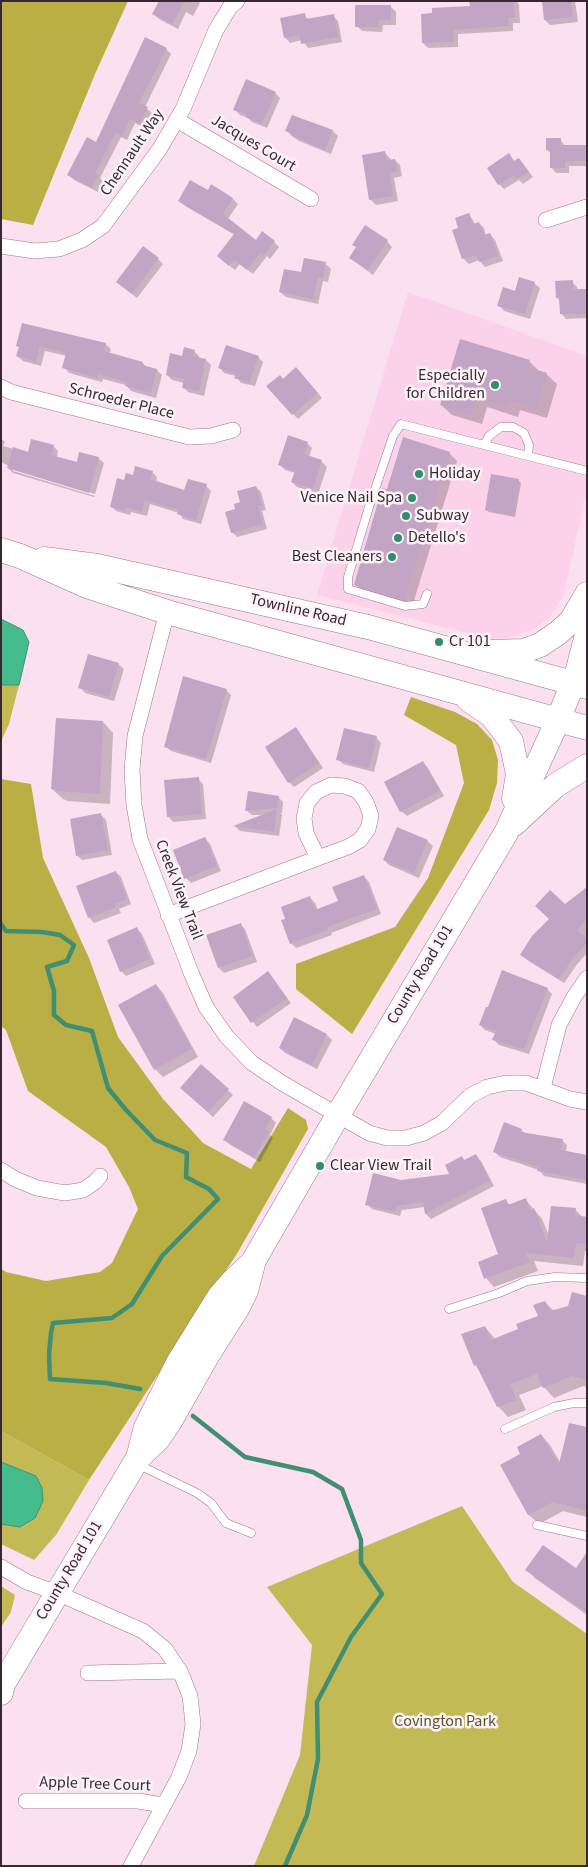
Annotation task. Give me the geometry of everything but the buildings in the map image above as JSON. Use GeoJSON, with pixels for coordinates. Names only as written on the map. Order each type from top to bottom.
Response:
{"type":"FeatureCollection","features":[{"type":"Feature","properties":{"kind":"main road","name":"Townline Road"},"geometry":{"type":"LineString","coordinates":[[11,553],[87,586],[167,612],[587,728]]}},
{"type":"Feature","properties":{"kind":"main road","name":"Townline Road"},"geometry":{"type":"LineString","coordinates":[[11,553],[97,566],[368,627],[580,685]]}},
{"type":"Feature","properties":{"kind":"main road"},"geometry":{"type":"LineString","coordinates":[[457,651],[503,653],[524,651],[540,646],[558,634],[571,621],[587,594]]}},
{"type":"Feature","properties":{"kind":"main road","name":"County Road 101"},"geometry":{"type":"LineString","coordinates":[[2,1687],[137,1460],[146,1427],[181,1359],[219,1297],[233,1280],[254,1260],[506,832],[558,720],[580,685]]}},
{"type":"Feature","properties":{"kind":"main road"},"geometry":{"type":"LineString","coordinates":[[447,689],[474,703],[491,715],[511,741],[518,774],[506,832]]}},
{"type":"Feature","properties":{"kind":"main road"},"geometry":{"type":"LineString","coordinates":[[506,832],[555,786],[587,766]]}},
{"type":"Feature","properties":{"kind":"street","name":"Chennault Way"},"geometry":{"type":"LineString","coordinates":[[1,246],[34,251],[59,249],[82,240],[103,226],[159,150],[177,120],[216,30],[230,7],[237,1]]}},
{"type":"Feature","properties":{"kind":"street","name":"Jacques Court"},"geometry":{"type":"LineString","coordinates":[[177,120],[311,199]]}},
{"type":"Feature","properties":{"kind":"street"},"geometry":{"type":"LineString","coordinates":[[546,220],[587,208]]}},
{"type":"Feature","properties":{"kind":"street","name":"Schroeder Place"},"geometry":{"type":"LineString","coordinates":[[1,387],[11,392],[189,437],[211,436],[233,430]]}},
{"type":"Feature","properties":{"kind":"street","name":"Creek View Trail"},"geometry":{"type":"LineString","coordinates":[[167,612],[135,736],[132,770],[134,805],[140,839],[168,915],[206,1007],[227,1037],[252,1063],[282,1083],[370,1133],[387,1138],[406,1138],[424,1133],[442,1123],[470,1096],[487,1087],[506,1083],[526,1083],[587,1102]]}},
{"type":"Feature","properties":{"kind":"street"},"geometry":{"type":"LineString","coordinates":[[580,685],[587,628]]}},
{"type":"Feature","properties":{"kind":"street"},"geometry":{"type":"LineString","coordinates":[[168,915],[348,847],[360,840],[368,829],[371,816],[366,802],[358,791],[345,786],[331,785],[316,792],[307,803],[304,818],[306,833],[318,858]]}},
{"type":"Feature","properties":{"kind":"street"},"geometry":{"type":"LineString","coordinates":[[543,1088],[559,1025],[587,978]]}},
{"type":"Feature","properties":{"kind":"street"},"geometry":{"type":"LineString","coordinates":[[1,1170],[15,1179],[37,1188],[65,1193],[83,1190],[100,1176]]}},
{"type":"Feature","properties":{"kind":"street"},"geometry":{"type":"LineString","coordinates":[[1,1567],[27,1582],[57,1593],[143,1631],[165,1649],[180,1671],[190,1696],[193,1724],[189,1752],[179,1777],[131,1866]]}},
{"type":"Feature","properties":{"kind":"street"},"geometry":{"type":"LineString","coordinates":[[88,1673],[180,1671]]}},
{"type":"Feature","properties":{"kind":"street","name":"Apple Tree Court"},"geometry":{"type":"LineString","coordinates":[[26,1801],[138,1802],[163,1805]]}},
{"type":"Feature","properties":{"kind":"lane"},"geometry":{"type":"LineString","coordinates":[[427,594],[423,604],[405,606],[348,589],[351,564],[393,436],[401,424],[587,471]]}},
{"type":"Feature","properties":{"kind":"lane"},"geometry":{"type":"LineString","coordinates":[[484,445],[489,436],[501,427],[513,427],[524,433],[529,445],[528,456]]}},
{"type":"Feature","properties":{"kind":"lane"},"geometry":{"type":"LineString","coordinates":[[450,1309],[499,1293],[527,1281],[556,1277],[587,1278]]}},
{"type":"Feature","properties":{"kind":"lane"},"geometry":{"type":"LineString","coordinates":[[505,1429],[554,1407],[574,1403],[587,1403]]}},
{"type":"Feature","properties":{"kind":"lane"},"geometry":{"type":"LineString","coordinates":[[137,1460],[197,1492],[211,1503],[226,1523],[251,1533]]}},
{"type":"Feature","properties":{"kind":"lane"},"geometry":{"type":"LineString","coordinates":[[537,1526],[587,1536]]}},
{"type":"Feature","properties":{"kind":"shaded area"},"geometry":{"type":"Polygon","coordinates":[[[1,1],[128,1],[95,74],[33,225],[1,219],[1,1]]]}},
{"type":"Feature","properties":{"kind":"shaded area"},"geometry":{"type":"Polygon","coordinates":[[[408,292],[587,356],[587,495],[564,594],[550,617],[534,629],[503,639],[487,638],[317,595],[408,292]]]}},
{"type":"Feature","properties":{"kind":"shaded area"},"geometry":{"type":"Polygon","coordinates":[[[1,619],[23,630],[29,642],[19,685],[1,685],[1,619]]]}},
{"type":"Feature","properties":{"kind":"shaded area"},"geometry":{"type":"Polygon","coordinates":[[[411,697],[455,712],[477,724],[492,740],[498,760],[497,783],[489,810],[352,1034],[296,989],[296,964],[395,927],[428,878],[464,783],[456,745],[404,715],[411,697]]]}},
{"type":"Feature","properties":{"kind":"shaded area"},"geometry":{"type":"Polygon","coordinates":[[[1,779],[31,784],[43,858],[89,958],[118,1037],[163,1099],[203,1143],[251,1169],[288,1108],[306,1120],[308,1129],[238,1252],[89,1480],[1,1431],[1,1269],[6,1272],[46,1281],[100,1272],[112,1263],[138,1209],[129,1187],[106,1147],[28,1091],[6,1030],[1,1026],[1,779]]]}},
{"type":"Feature","properties":{"kind":"shaded area"},"geometry":{"type":"Polygon","coordinates":[[[1,1462],[36,1476],[42,1488],[43,1501],[35,1518],[20,1527],[1,1524],[1,1462]]]}},
{"type":"Feature","properties":{"kind":"green space"},"geometry":{"type":"Polygon","coordinates":[[[1,685],[19,685],[9,724],[1,741],[1,685]]]}},
{"type":"Feature","properties":{"kind":"green space"},"geometry":{"type":"Polygon","coordinates":[[[1,1431],[89,1480],[56,1535],[34,1560],[1,1544],[1,1524],[20,1527],[35,1518],[36,1476],[1,1462],[1,1431]]]}},
{"type":"Feature","properties":{"kind":"green space","name":"Covington Park"},"geometry":{"type":"Polygon","coordinates":[[[462,1506],[513,1582],[587,1634],[587,1866],[254,1866],[300,1755],[312,1645],[267,1587],[462,1506]]]}},
{"type":"Feature","properties":{"kind":"green space"},"geometry":{"type":"Polygon","coordinates":[[[1,1586],[15,1595],[11,1612],[1,1627],[1,1586]]]}},
{"type":"Feature","properties":{"kind":"waterway"},"geometry":{"type":"LineString","coordinates":[[1,924],[6,931],[42,932],[60,935],[74,945],[67,961],[47,967],[54,991],[54,1015],[66,1025],[92,1031],[108,1088],[155,1140],[187,1153],[186,1177],[209,1189],[218,1199],[162,1256],[132,1304],[112,1318],[53,1323],[49,1354],[50,1379],[106,1383],[140,1389]]}},
{"type":"Feature","properties":{"kind":"waterway"},"geometry":{"type":"LineString","coordinates":[[193,1416],[245,1457],[313,1472],[342,1489],[361,1540],[361,1563],[382,1594],[351,1637],[317,1702],[318,1759],[307,1815],[285,1866]]}},
{"type":"Feature","properties":{"kind":"place","name":"Especially for Children"},"geometry":{"type":"Point","coordinates":[495,385]}},
{"type":"Feature","properties":{"kind":"place","name":"Holiday"},"geometry":{"type":"Point","coordinates":[419,474]}},
{"type":"Feature","properties":{"kind":"place","name":"Venice Nail Spa"},"geometry":{"type":"Point","coordinates":[412,498]}},
{"type":"Feature","properties":{"kind":"place","name":"Subway"},"geometry":{"type":"Point","coordinates":[406,516]}},
{"type":"Feature","properties":{"kind":"place","name":"Detello's"},"geometry":{"type":"Point","coordinates":[398,538]}},
{"type":"Feature","properties":{"kind":"place","name":"Best Cleaners"},"geometry":{"type":"Point","coordinates":[392,557]}},
{"type":"Feature","properties":{"kind":"place","name":"Cr 101"},"geometry":{"type":"Point","coordinates":[439,642]}},
{"type":"Feature","properties":{"kind":"place","name":"Clear View Trail"},"geometry":{"type":"Point","coordinates":[320,1166]}}]}
